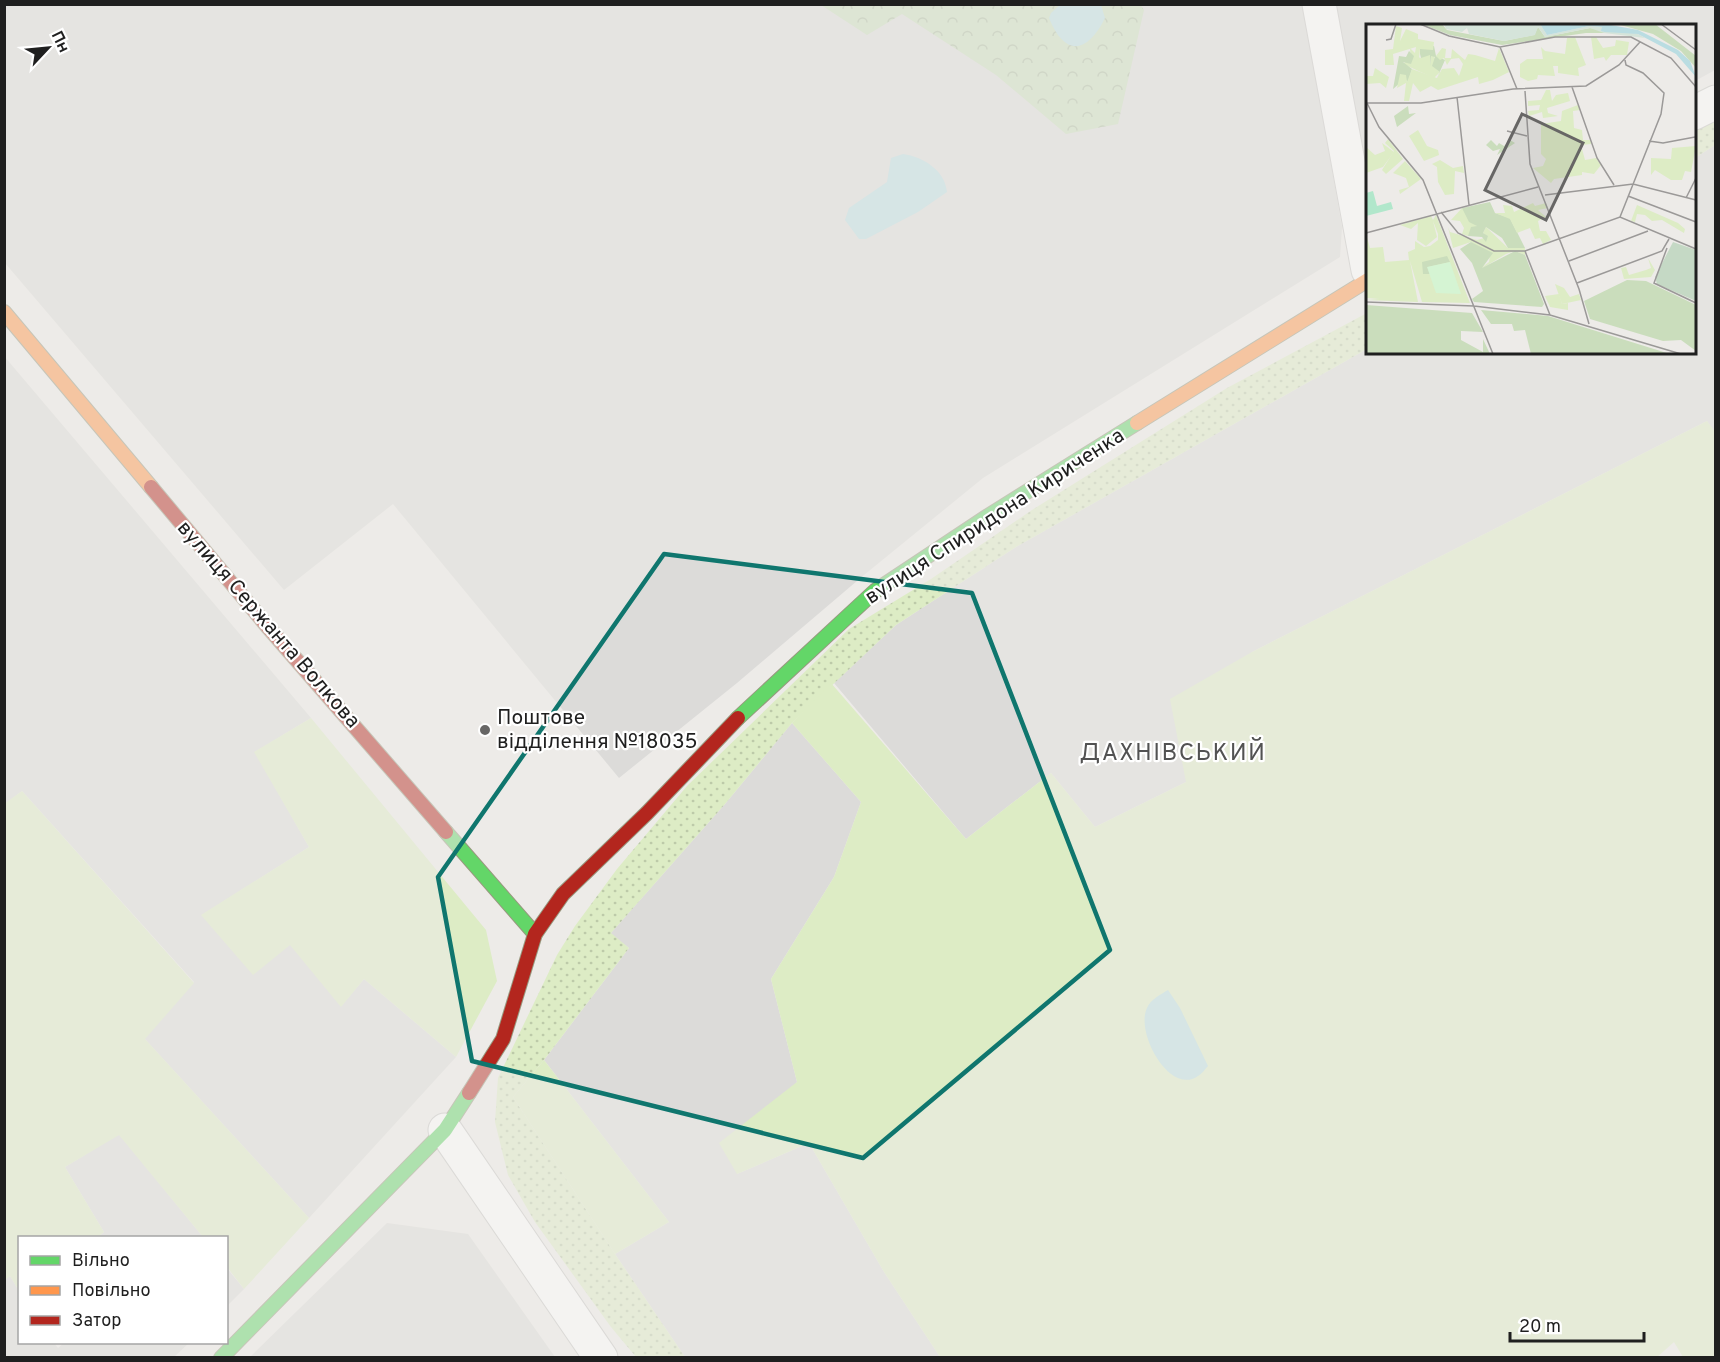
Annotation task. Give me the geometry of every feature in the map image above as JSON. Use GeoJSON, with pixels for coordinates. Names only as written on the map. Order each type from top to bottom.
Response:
{"type":"FeatureCollection","features":[{"type":"Feature","properties":{"kind":"street"},"geometry":{"type":"LineString","coordinates":[[1319,4],[1366,259]]}},
{"type":"Feature","properties":{"kind":"street"},"geometry":{"type":"LineString","coordinates":[[1696,112],[1716,102]]}},
{"type":"Feature","properties":{"kind":"street","name":"вулиця Спиридона Кириченка"},"geometry":{"type":"LineString","coordinates":[[221,1358],[444,1130],[503,1039],[535,934],[563,894],[647,813],[754,701],[875,591],[988,516],[1366,281]]}},
{"type":"Feature","properties":{"kind":"street","name":"вулиця Сержанта Волкова"},"geometry":{"type":"LineString","coordinates":[[4,312],[268,627],[535,934]]}},
{"type":"Feature","properties":{"kind":"street"},"geometry":{"type":"LineString","coordinates":[[444,1130],[601,1358]]}},
{"type":"Feature","properties":{"kind":"highlighted area"},"geometry":{"type":"Polygon","coordinates":[[[664,554],[972,593],[1110,950],[863,1158],[472,1061],[438,877],[664,554]]]}},
{"type":"Feature","properties":{"kind":"shaded area"},"geometry":{"type":"Polygon","coordinates":[[[4,5],[1303,5],[1342,227],[1340,257],[983,478],[619,778],[393,504],[284,590],[5,263],[4,5]]]}},
{"type":"Feature","properties":{"kind":"shaded area"},"geometry":{"type":"Polygon","coordinates":[[[1328,5],[1715,5],[1715,70],[1696,80],[1696,24],[1366,24],[1366,204],[1328,5]]]}},
{"type":"Feature","properties":{"kind":"shaded area"},"geometry":{"type":"Polygon","coordinates":[[[1715,145],[1715,433],[1707,421],[1252,652],[1186,782],[1095,827],[1051,773],[966,839],[834,683],[896,625],[1016,547],[1366,350],[1366,354],[1696,354],[1696,157],[1715,145]]]}},
{"type":"Feature","properties":{"kind":"shaded area"},"geometry":{"type":"Polygon","coordinates":[[[4,356],[311,718],[255,752],[309,847],[202,915],[290,944],[341,1006],[364,979],[456,1057],[309,1218],[144,1038],[194,982],[22,791],[5,804],[4,356]]]}},
{"type":"Feature","properties":{"kind":"shaded area"},"geometry":{"type":"Polygon","coordinates":[[[792,723],[861,802],[834,877],[771,979],[797,1082],[737,1174],[809,1143],[884,1272],[940,1357],[685,1357],[615,1254],[669,1222],[544,1060],[629,948],[610,934],[725,804],[792,723]]]}},
{"type":"Feature","properties":{"kind":"shaded area"},"geometry":{"type":"Polygon","coordinates":[[[119,1134],[202,1236],[99,1236],[104,1232],[65,1167],[119,1134]]]}},
{"type":"Feature","properties":{"kind":"shaded area"},"geometry":{"type":"Polygon","coordinates":[[[387,1223],[468,1234],[555,1357],[250,1357],[387,1223]]]}},
{"type":"Feature","properties":{"kind":"shaded area"},"geometry":{"type":"Polygon","coordinates":[[[228,1269],[244,1289],[228,1305],[228,1269]]]}},
{"type":"Feature","properties":{"kind":"shaded area"},"geometry":{"type":"Polygon","coordinates":[[[10,1276],[18,1289],[18,1344],[55,1344],[58,1348],[63,1344],[188,1344],[174,1357],[5,1357],[4,1280],[10,1276]]]}},
{"type":"Feature","properties":{"kind":"green space"},"geometry":{"type":"Polygon","coordinates":[[[1140,4],[1144,10],[1118,124],[1066,134],[996,75],[902,14],[867,35],[821,5],[1140,4]]]}},
{"type":"Feature","properties":{"kind":"green space"},"geometry":{"type":"Polygon","coordinates":[[[1715,117],[1715,145],[1696,157],[1696,127],[1715,117]]]}},
{"type":"Feature","properties":{"kind":"green space"},"geometry":{"type":"Polygon","coordinates":[[[1366,314],[1366,350],[1016,547],[896,625],[792,723],[725,804],[611,933],[629,948],[513,1097],[685,1357],[636,1357],[611,1327],[535,1222],[508,1175],[495,1122],[498,1078],[557,955],[575,926],[617,869],[687,786],[849,629],[931,579],[1032,510],[1227,388],[1366,314]]]}},
{"type":"Feature","properties":{"kind":"green space"},"geometry":{"type":"Polygon","coordinates":[[[1707,421],[1716,433],[1715,1357],[1683,1357],[1674,1342],[1656,1358],[940,1357],[884,1272],[809,1143],[737,1174],[719,1143],[797,1082],[771,979],[834,877],[861,802],[792,723],[831,683],[966,839],[1051,773],[1095,827],[1186,782],[1170,699],[1252,652],[1707,421]]]}},
{"type":"Feature","properties":{"kind":"green space"},"geometry":{"type":"Polygon","coordinates":[[[311,718],[486,930],[497,981],[456,1057],[364,979],[341,1007],[290,945],[253,975],[201,915],[309,847],[254,752],[311,718]]]}},
{"type":"Feature","properties":{"kind":"green space"},"geometry":{"type":"Polygon","coordinates":[[[22,791],[194,983],[145,1039],[309,1218],[244,1289],[228,1268],[228,1236],[202,1236],[119,1135],[65,1167],[104,1232],[99,1236],[18,1236],[18,1289],[10,1276],[5,1280],[4,804],[22,791]]]}},
{"type":"Feature","properties":{"kind":"green space"},"geometry":{"type":"Polygon","coordinates":[[[544,1060],[669,1222],[615,1254],[513,1097],[544,1060]]]}},
{"type":"Feature","properties":{"kind":"water"},"geometry":{"type":"Polygon","coordinates":[[[1060,5],[1101,5],[1105,18],[1098,30],[1084,44],[1069,45],[1055,31],[1049,18],[1060,5]]]}},
{"type":"Feature","properties":{"kind":"water"},"geometry":{"type":"Polygon","coordinates":[[[903,154],[918,158],[932,166],[942,177],[947,192],[918,212],[866,239],[859,239],[845,220],[849,208],[887,182],[891,158],[903,154]]]}},
{"type":"Feature","properties":{"kind":"water"},"geometry":{"type":"Polygon","coordinates":[[[1168,990],[1180,1008],[1208,1066],[1199,1075],[1187,1080],[1166,1070],[1150,1046],[1146,1032],[1147,1008],[1153,1000],[1168,990]]]}},
{"type":"Feature","properties":{"kind":"traffic: fast"},"geometry":{"type":"LineString","coordinates":[[738,718],[875,591],[988,516],[1137,423]]}},
{"type":"Feature","properties":{"kind":"traffic: fast"},"geometry":{"type":"LineString","coordinates":[[446,832],[535,934]]}},
{"type":"Feature","properties":{"kind":"traffic: fast"},"geometry":{"type":"LineString","coordinates":[[221,1358],[445,1130],[469,1093]]}},
{"type":"Feature","properties":{"kind":"traffic: slow"},"geometry":{"type":"LineString","coordinates":[[1137,423],[1366,281]]}},
{"type":"Feature","properties":{"kind":"traffic: slow"},"geometry":{"type":"LineString","coordinates":[[4,312],[151,487]]}},
{"type":"Feature","properties":{"kind":"traffic: jam"},"geometry":{"type":"LineString","coordinates":[[151,487],[268,627],[446,832]]}},
{"type":"Feature","properties":{"kind":"traffic: jam"},"geometry":{"type":"LineString","coordinates":[[469,1093],[503,1039],[535,934],[563,894],[647,813],[738,718]]}},
{"type":"Feature","properties":{"kind":"place","name":"Поштове відділення №18035"},"geometry":{"type":"Point","coordinates":[485,730]}},
{"type":"Feature","properties":{"kind":"district","name":"ДАХНІВСЬКИЙ"},"geometry":{"type":"Point","coordinates":[1173,754]}}]}
